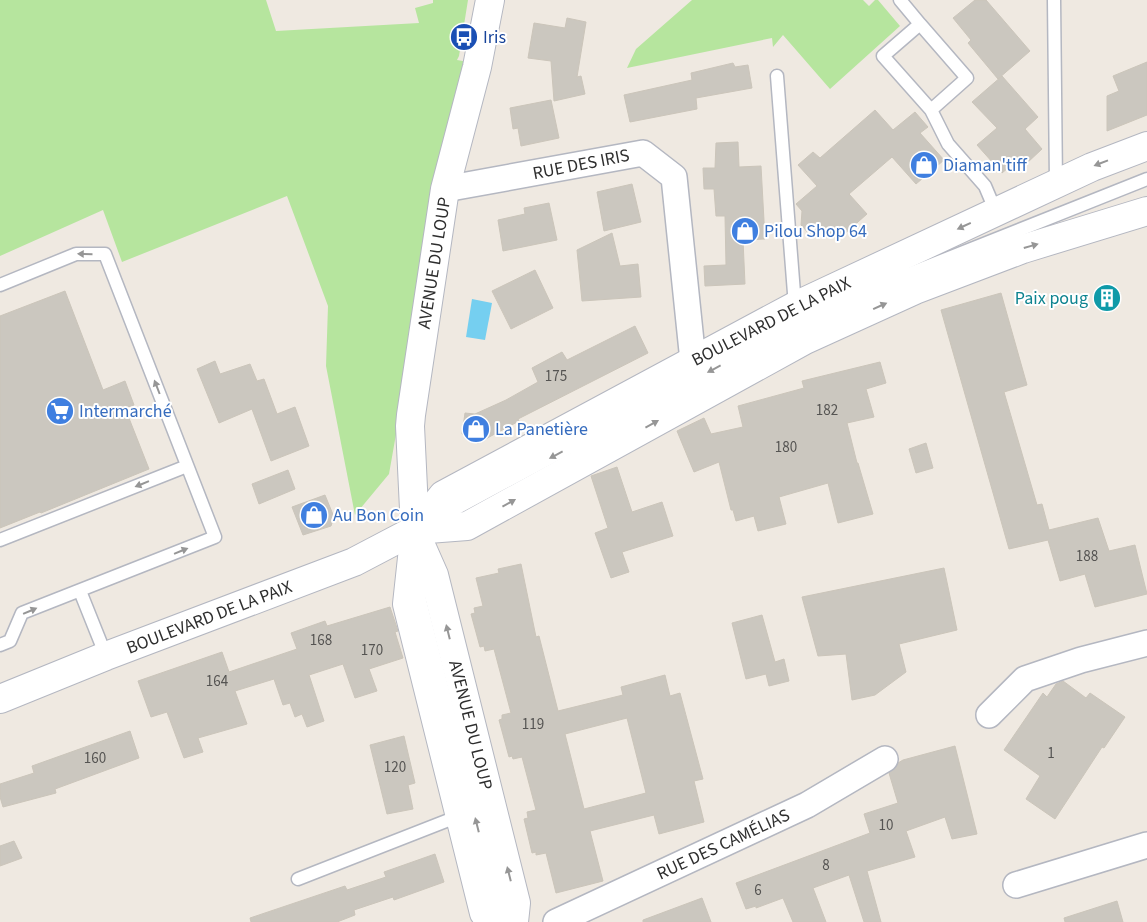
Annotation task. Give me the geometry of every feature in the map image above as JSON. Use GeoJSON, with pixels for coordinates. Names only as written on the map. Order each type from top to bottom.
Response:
{"type":"FeatureCollection","features":[{"type":"Feature","properties":{"kind":"main road","name":"AVENUE DU LOUP"},"geometry":{"type":"LineString","coordinates":[[490,0],[476,67],[446,189],[410,426],[415,530],[407,604],[484,913],[493,922]]}},
{"type":"Feature","properties":{"kind":"main road","name":"BOULEVARD DE LA PAIX"},"geometry":{"type":"LineString","coordinates":[[0,699],[106,656],[354,562],[415,530],[444,496],[693,361],[792,318],[1056,183],[1147,146]]}},
{"type":"Feature","properties":{"kind":"main road","name":"BOULEVARD DE LA PAIX"},"geometry":{"type":"LineString","coordinates":[[415,530],[467,526],[805,340],[915,290],[1023,249],[1147,211]]}},
{"type":"Feature","properties":{"kind":"main road","name":"AVENUE DU LOUP"},"geometry":{"type":"LineString","coordinates":[[415,530],[434,575],[516,903],[514,922]]}},
{"type":"Feature","properties":{"kind":"street","name":"RUE DES IRIS"},"geometry":{"type":"LineString","coordinates":[[446,189],[643,152],[674,176],[693,361]]}},
{"type":"Feature","properties":{"kind":"street"},"geometry":{"type":"LineString","coordinates":[[989,715],[1025,679],[1081,660],[1147,643]]}},
{"type":"Feature","properties":{"kind":"street","name":"RUE DES CAMÉLIAS"},"geometry":{"type":"LineString","coordinates":[[556,922],[808,805],[885,759]]}},
{"type":"Feature","properties":{"kind":"street"},"geometry":{"type":"LineString","coordinates":[[1016,885],[1147,845]]}},
{"type":"Feature","properties":{"kind":"lane"},"geometry":{"type":"LineString","coordinates":[[900,0],[967,78],[931,110]]}},
{"type":"Feature","properties":{"kind":"lane"},"geometry":{"type":"LineString","coordinates":[[1054,0],[1056,183]]}},
{"type":"Feature","properties":{"kind":"lane"},"geometry":{"type":"LineString","coordinates":[[920,24],[883,56],[931,110],[948,144],[985,186],[996,212]]}},
{"type":"Feature","properties":{"kind":"lane"},"geometry":{"type":"LineString","coordinates":[[777,76],[792,318]]}},
{"type":"Feature","properties":{"kind":"lane"},"geometry":{"type":"LineString","coordinates":[[504,922],[498,908],[420,600],[415,530],[792,318],[906,275],[1147,179]]}},
{"type":"Feature","properties":{"kind":"lane"},"geometry":{"type":"LineString","coordinates":[[0,285],[76,254],[105,254],[215,537],[22,613],[10,641],[0,645]]}},
{"type":"Feature","properties":{"kind":"lane"},"geometry":{"type":"LineString","coordinates":[[697,399],[792,318]]}},
{"type":"Feature","properties":{"kind":"lane"},"geometry":{"type":"LineString","coordinates":[[0,540],[187,466]]}},
{"type":"Feature","properties":{"kind":"lane"},"geometry":{"type":"LineString","coordinates":[[80,590],[106,656]]}},
{"type":"Feature","properties":{"kind":"lane"},"geometry":{"type":"LineString","coordinates":[[298,879],[459,816]]}},
{"type":"Feature","properties":{"kind":"green space"},"geometry":{"type":"Polygon","coordinates":[[[0,0],[266,0],[276,31],[419,23],[415,8],[433,3],[433,0],[468,0],[457,60],[469,62],[454,105],[389,474],[355,515],[326,366],[328,306],[287,196],[122,262],[103,210],[0,256],[0,0]]]}},
{"type":"Feature","properties":{"kind":"green space"},"geometry":{"type":"Polygon","coordinates":[[[692,0],[863,0],[869,6],[875,0],[878,0],[900,26],[830,89],[783,35],[773,47],[772,38],[627,68],[636,49],[692,0]]]}},
{"type":"Feature","properties":{"kind":"water"},"geometry":{"type":"Polygon","coordinates":[[[472,299],[492,303],[485,340],[466,337],[472,299]]]}},
{"type":"Feature","properties":{"kind":"building"},"geometry":{"type":"Polygon","coordinates":[[[975,0],[986,0],[1030,51],[998,79],[968,43],[971,40],[953,18],[975,0]]]}},
{"type":"Feature","properties":{"kind":"building"},"geometry":{"type":"Polygon","coordinates":[[[567,18],[586,22],[577,77],[581,76],[585,94],[554,101],[551,61],[528,58],[534,23],[565,28],[567,18]]]}},
{"type":"Feature","properties":{"kind":"building"},"geometry":{"type":"Polygon","coordinates":[[[1147,62],[1147,115],[1107,131],[1107,96],[1119,91],[1113,76],[1147,62]]]}},
{"type":"Feature","properties":{"kind":"building"},"geometry":{"type":"Polygon","coordinates":[[[733,63],[735,67],[748,65],[752,88],[696,98],[697,109],[630,122],[624,95],[692,80],[691,73],[733,63]]]}},
{"type":"Feature","properties":{"kind":"building"},"geometry":{"type":"Polygon","coordinates":[[[1002,76],[1038,117],[1025,129],[1042,149],[1027,163],[1021,157],[1002,173],[977,145],[997,128],[972,102],[1002,76]]]}},
{"type":"Feature","properties":{"kind":"building"},"geometry":{"type":"Polygon","coordinates":[[[551,100],[559,138],[521,146],[518,128],[513,129],[510,108],[551,100]]]}},
{"type":"Feature","properties":{"kind":"building"},"geometry":{"type":"Polygon","coordinates":[[[875,110],[893,130],[915,112],[928,127],[920,133],[944,160],[916,184],[892,157],[849,194],[867,214],[841,237],[812,237],[801,225],[802,211],[796,204],[817,186],[798,165],[813,152],[820,158],[875,110]]]}},
{"type":"Feature","properties":{"kind":"building"},"geometry":{"type":"Polygon","coordinates":[[[738,142],[739,167],[761,166],[765,239],[743,240],[745,284],[705,286],[704,266],[726,265],[725,216],[716,216],[714,189],[704,189],[703,168],[715,168],[716,143],[738,142]]]}},
{"type":"Feature","properties":{"kind":"building"},"geometry":{"type":"Polygon","coordinates":[[[632,184],[641,222],[604,231],[597,192],[632,184]]]}},
{"type":"Feature","properties":{"kind":"building"},"geometry":{"type":"Polygon","coordinates":[[[549,203],[557,240],[503,251],[498,220],[525,214],[524,208],[549,203]]]}},
{"type":"Feature","properties":{"kind":"building"},"geometry":{"type":"Polygon","coordinates":[[[612,233],[620,266],[638,264],[641,297],[582,301],[577,250],[612,233]]]}},
{"type":"Feature","properties":{"kind":"building"},"geometry":{"type":"Polygon","coordinates":[[[535,270],[553,308],[511,329],[492,291],[535,270]]]}},
{"type":"Feature","properties":{"kind":"building","name":"Intermarché"},"geometry":{"type":"Polygon","coordinates":[[[65,291],[103,390],[125,381],[134,405],[125,408],[149,469],[0,528],[0,316],[65,291]]]}},
{"type":"Feature","properties":{"kind":"building"},"geometry":{"type":"Polygon","coordinates":[[[1001,293],[1027,385],[1004,392],[1037,505],[1042,504],[1049,530],[1098,518],[1109,551],[1135,545],[1147,594],[1095,607],[1085,574],[1060,581],[1048,540],[1009,549],[941,310],[1001,293]]]}},
{"type":"Feature","properties":{"kind":"building"},"geometry":{"type":"Polygon","coordinates":[[[635,326],[648,353],[518,419],[519,421],[478,443],[471,441],[462,434],[465,413],[475,414],[506,400],[538,382],[532,368],[562,352],[567,360],[635,326]]]}},
{"type":"Feature","properties":{"kind":"building"},"geometry":{"type":"Polygon","coordinates":[[[215,361],[220,374],[250,364],[257,381],[264,379],[277,414],[295,407],[309,446],[271,461],[252,409],[219,423],[197,369],[215,361]]]}},
{"type":"Feature","properties":{"kind":"building"},"geometry":{"type":"Polygon","coordinates":[[[880,362],[886,383],[866,389],[874,417],[847,423],[873,514],[838,523],[828,483],[779,497],[786,524],[758,531],[754,516],[736,521],[733,510],[731,510],[719,462],[694,472],[677,431],[704,418],[711,434],[743,427],[738,406],[804,388],[802,381],[880,362]]]}},
{"type":"Feature","properties":{"kind":"building"},"geometry":{"type":"Polygon","coordinates":[[[926,443],[933,468],[916,473],[909,449],[926,443]]]}},
{"type":"Feature","properties":{"kind":"building"},"geometry":{"type":"Polygon","coordinates":[[[617,467],[632,512],[662,502],[673,536],[622,552],[629,572],[611,578],[595,533],[608,528],[591,476],[617,467]]]}},
{"type":"Feature","properties":{"kind":"building"},"geometry":{"type":"Polygon","coordinates":[[[288,470],[295,489],[259,504],[252,484],[288,470]]]}},
{"type":"Feature","properties":{"kind":"building"},"geometry":{"type":"Polygon","coordinates":[[[325,495],[334,517],[331,526],[303,535],[292,507],[325,495]]]}},
{"type":"Feature","properties":{"kind":"building"},"geometry":{"type":"Polygon","coordinates":[[[521,564],[536,637],[539,636],[558,711],[623,695],[621,687],[665,675],[670,696],[680,693],[703,779],[694,781],[704,822],[659,834],[654,815],[590,831],[603,881],[556,893],[546,853],[536,855],[536,852],[532,853],[524,819],[528,818],[527,812],[536,810],[522,757],[513,759],[512,756],[509,757],[499,720],[502,719],[502,715],[511,713],[494,649],[485,651],[484,646],[480,647],[471,614],[475,613],[474,608],[483,606],[476,578],[499,573],[498,569],[521,564]],[[627,718],[565,734],[584,809],[646,793],[627,718]]]}},
{"type":"Feature","properties":{"kind":"building"},"geometry":{"type":"Polygon","coordinates":[[[944,568],[957,630],[899,644],[906,672],[875,695],[852,700],[846,654],[818,656],[802,597],[944,568]]]}},
{"type":"Feature","properties":{"kind":"building"},"geometry":{"type":"Polygon","coordinates":[[[390,607],[398,631],[395,632],[403,658],[369,669],[377,691],[355,698],[343,664],[309,675],[324,721],[307,727],[302,714],[295,717],[290,703],[283,705],[274,679],[235,691],[247,724],[198,738],[203,752],[184,758],[167,712],[151,717],[138,681],[222,652],[229,672],[297,649],[291,633],[325,621],[327,626],[390,607]]]}},
{"type":"Feature","properties":{"kind":"building"},"geometry":{"type":"Polygon","coordinates":[[[762,615],[775,662],[784,659],[789,681],[769,686],[766,674],[746,679],[732,623],[762,615]]]}},
{"type":"Feature","properties":{"kind":"building"},"geometry":{"type":"Polygon","coordinates":[[[1063,681],[1086,698],[1090,693],[1125,717],[1104,748],[1102,747],[1055,819],[1026,799],[1040,776],[1004,750],[1043,693],[1047,697],[1056,684],[1063,681]]]}},
{"type":"Feature","properties":{"kind":"building"},"geometry":{"type":"Polygon","coordinates":[[[130,731],[139,758],[55,789],[56,793],[3,807],[0,797],[0,784],[34,773],[32,766],[130,731]]]}},
{"type":"Feature","properties":{"kind":"building"},"geometry":{"type":"Polygon","coordinates":[[[404,736],[415,783],[408,785],[413,809],[387,814],[370,745],[404,736]]]}},
{"type":"Feature","properties":{"kind":"building"},"geometry":{"type":"Polygon","coordinates":[[[955,746],[977,834],[952,839],[945,817],[906,831],[915,857],[867,871],[881,922],[864,922],[849,875],[813,888],[826,922],[793,922],[783,898],[756,908],[756,906],[746,909],[736,883],[870,833],[864,814],[898,803],[889,773],[898,763],[955,746]]]}},
{"type":"Feature","properties":{"kind":"building"},"geometry":{"type":"Polygon","coordinates":[[[14,841],[22,858],[0,866],[0,846],[14,841]]]}},
{"type":"Feature","properties":{"kind":"building"},"geometry":{"type":"Polygon","coordinates":[[[435,854],[444,882],[394,900],[393,897],[354,910],[355,915],[337,922],[251,922],[250,918],[345,886],[347,890],[386,877],[384,872],[435,854]]]}},
{"type":"Feature","properties":{"kind":"building"},"geometry":{"type":"Polygon","coordinates":[[[702,898],[711,922],[643,922],[643,920],[702,898]]]}},
{"type":"Feature","properties":{"kind":"building"},"geometry":{"type":"Polygon","coordinates":[[[1117,901],[1123,922],[1065,922],[1064,918],[1117,901]]]}},
{"type":"Feature","properties":{"kind":"place","name":"Iris"},"geometry":{"type":"Point","coordinates":[464,37]}},
{"type":"Feature","properties":{"kind":"place","name":"Diaman'tiff"},"geometry":{"type":"Point","coordinates":[924,165]}},
{"type":"Feature","properties":{"kind":"place","name":"Pilou Shop 64"},"geometry":{"type":"Point","coordinates":[745,231]}},
{"type":"Feature","properties":{"kind":"place","name":"Paix poug"},"geometry":{"type":"Point","coordinates":[1107,298]}},
{"type":"Feature","properties":{"kind":"place","name":"Intermarché"},"geometry":{"type":"Point","coordinates":[60,411]}},
{"type":"Feature","properties":{"kind":"place","name":"La Panetière"},"geometry":{"type":"Point","coordinates":[476,429]}},
{"type":"Feature","properties":{"kind":"place","name":"Au Bon Coin"},"geometry":{"type":"Point","coordinates":[314,515]}}]}
